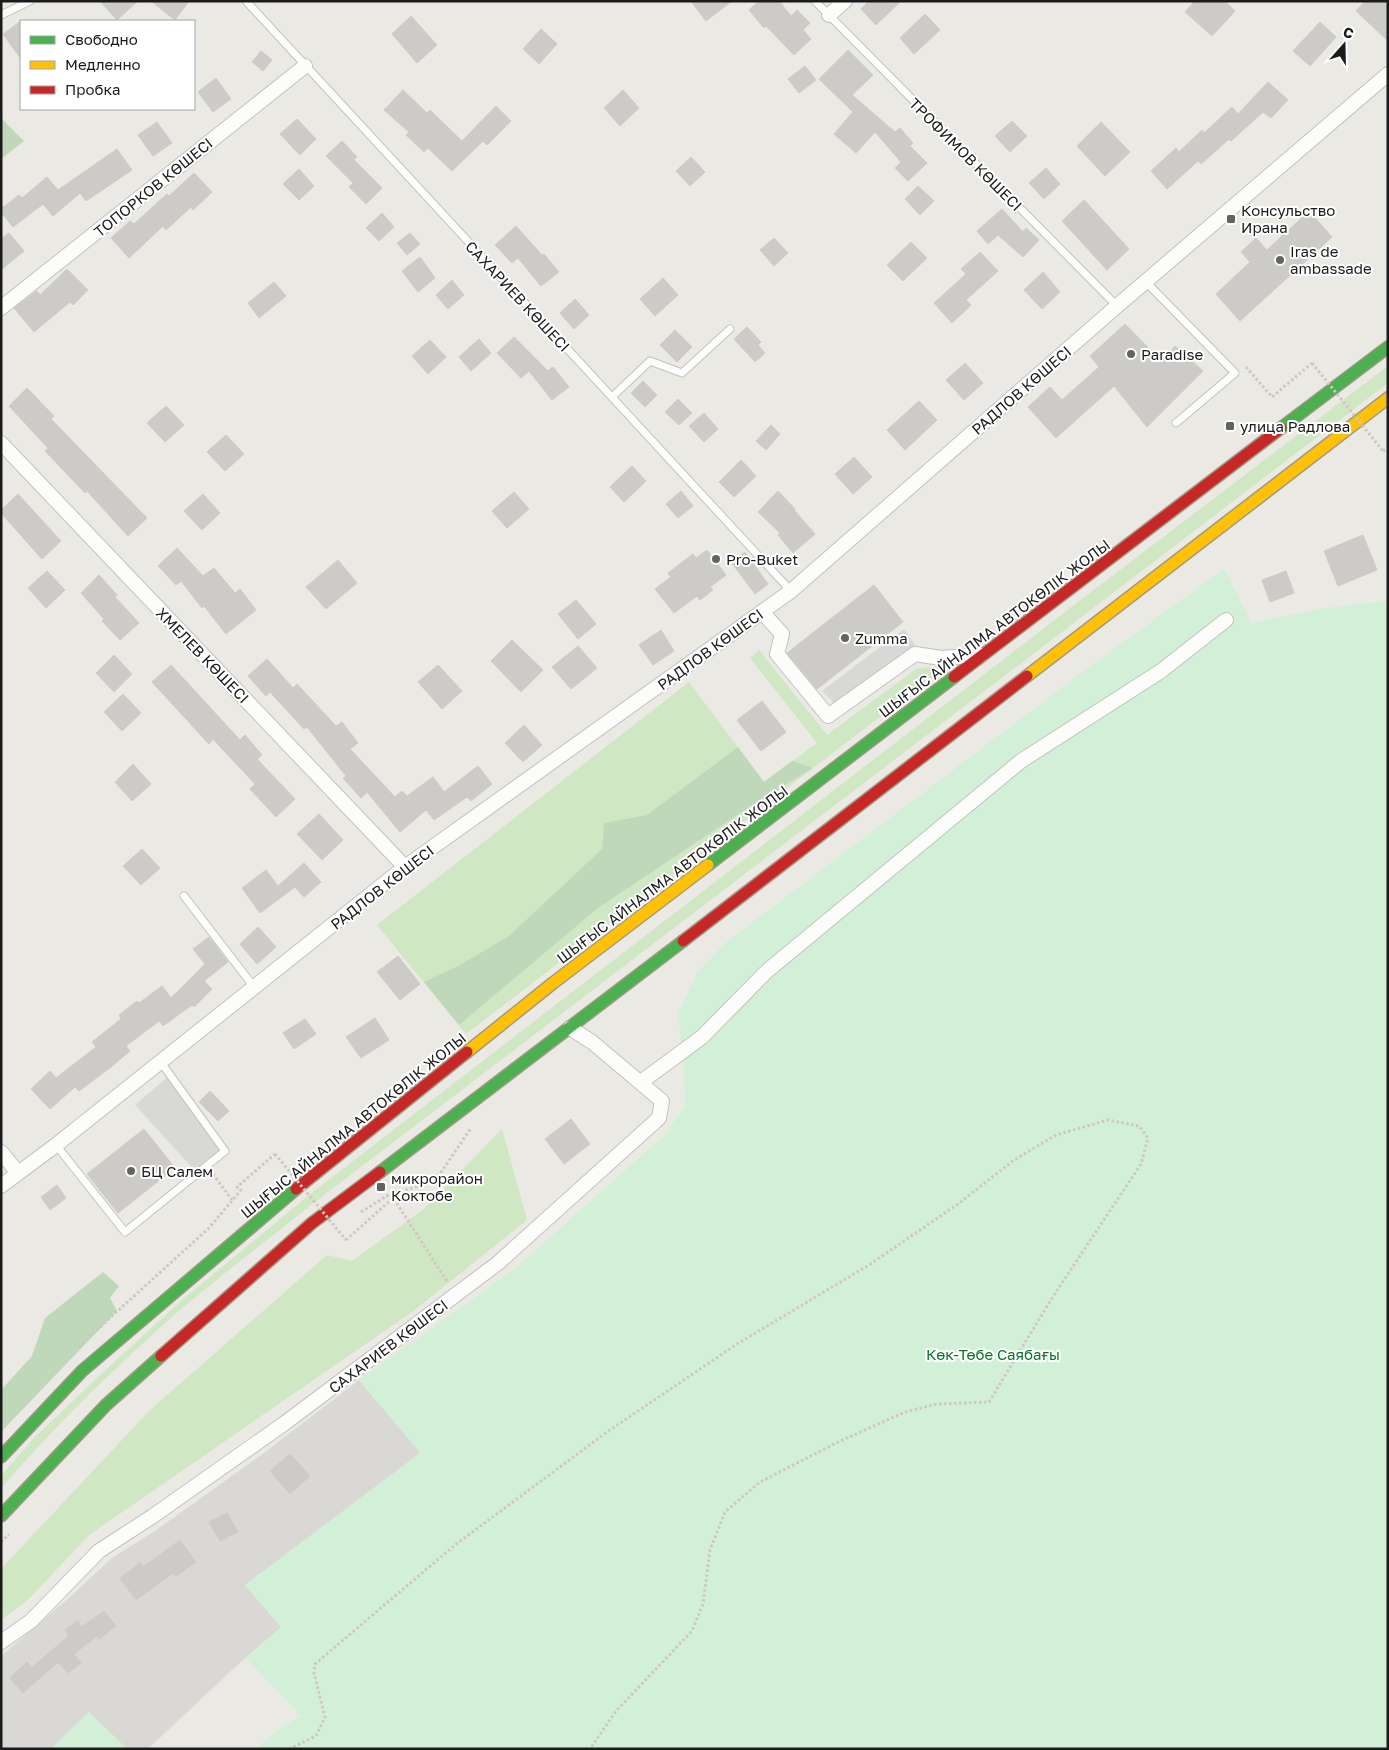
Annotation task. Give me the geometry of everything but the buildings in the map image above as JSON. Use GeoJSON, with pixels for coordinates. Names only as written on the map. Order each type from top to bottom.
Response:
{"type":"FeatureCollection","features":[{"type":"Feature","properties":{"kind":"main road","name":"ШЫҒЫС АЙНАЛМА АВТОКӨЛІК ЖОЛЫ"},"geometry":{"type":"LineString","coordinates":[[1,1456],[82,1371],[300,1185],[552,983],[1388,348]]}},
{"type":"Feature","properties":{"kind":"main road"},"geometry":{"type":"LineString","coordinates":[[1,1516],[106,1406],[312,1222],[570,1028],[1388,398]]}},
{"type":"Feature","properties":{"kind":"street"},"geometry":{"type":"LineString","coordinates":[[829,15],[845,1]]}},
{"type":"Feature","properties":{"kind":"street","name":"ТОПОРКОВ КӨШЕСІ"},"geometry":{"type":"LineString","coordinates":[[1,308],[305,66]]}},
{"type":"Feature","properties":{"kind":"street","name":"РАДЛОВ КӨШЕСІ"},"geometry":{"type":"LineString","coordinates":[[1,1186],[56,1145],[405,867],[791,591],[1388,74]]}},
{"type":"Feature","properties":{"kind":"street","name":"ХМЕЛЕВ КӨШЕСІ"},"geometry":{"type":"LineString","coordinates":[[1,443],[405,867]]}},
{"type":"Feature","properties":{"kind":"street"},"geometry":{"type":"LineString","coordinates":[[762,612],[782,634],[778,654],[828,716],[915,654],[941,658],[984,654]]}},
{"type":"Feature","properties":{"kind":"street"},"geometry":{"type":"LineString","coordinates":[[641,1082],[702,1037],[767,971],[1021,760],[1161,671],[1226,620]]}},
{"type":"Feature","properties":{"kind":"street","name":"САХАРИЕВ КӨШЕСІ"},"geometry":{"type":"LineString","coordinates":[[1,1642],[31,1621],[99,1551],[153,1516],[285,1423],[498,1263],[659,1118],[662,1101],[592,1042],[570,1028]]}},
{"type":"Feature","properties":{"kind":"street"},"geometry":{"type":"LineString","coordinates":[[1,1152],[18,1173]]}},
{"type":"Feature","properties":{"kind":"lane"},"geometry":{"type":"LineString","coordinates":[[1,14],[30,1]]}},
{"type":"Feature","properties":{"kind":"lane","name":"САХАРИЕВ КӨШЕСІ"},"geometry":{"type":"LineString","coordinates":[[246,1],[791,591]]}},
{"type":"Feature","properties":{"kind":"lane","name":"ТРОФИМОВ КӨШЕСІ"},"geometry":{"type":"LineString","coordinates":[[815,1],[1118,306]]}},
{"type":"Feature","properties":{"kind":"lane"},"geometry":{"type":"LineString","coordinates":[[1146,282],[1235,373],[1176,423]]}},
{"type":"Feature","properties":{"kind":"lane"},"geometry":{"type":"LineString","coordinates":[[612,397],[650,361],[682,373],[730,329]]}},
{"type":"Feature","properties":{"kind":"lane"},"geometry":{"type":"LineString","coordinates":[[184,896],[254,987]]}},
{"type":"Feature","properties":{"kind":"lane"},"geometry":{"type":"LineString","coordinates":[[56,1145],[125,1232],[225,1151],[160,1061]]}},
{"type":"Feature","properties":{"kind":"path"},"geometry":{"type":"LineString","coordinates":[[1235,373],[1244,365],[1272,397],[1312,362],[1383,451],[1388,448]]}},
{"type":"Feature","properties":{"kind":"path"},"geometry":{"type":"LineString","coordinates":[[289,1749],[316,1736],[324,1717],[314,1673],[315,1664],[455,1544],[606,1432],[737,1344],[869,1265],[958,1204],[1014,1160],[1056,1135],[1108,1120],[1139,1126],[1148,1138],[1141,1164],[1052,1298],[989,1402],[937,1404],[905,1412],[836,1443],[760,1482],[725,1512],[710,1550],[703,1604],[692,1631],[616,1712],[590,1749]]}},
{"type":"Feature","properties":{"kind":"path"},"geometry":{"type":"LineString","coordinates":[[357,1214],[390,1194],[427,1184],[442,1171],[472,1126]]}},
{"type":"Feature","properties":{"kind":"path"},"geometry":{"type":"LineString","coordinates":[[76,1349],[209,1228],[241,1190],[237,1187],[275,1154],[346,1240],[394,1199]]}},
{"type":"Feature","properties":{"kind":"path"},"geometry":{"type":"LineString","coordinates":[[207,1165],[232,1200]]}},
{"type":"Feature","properties":{"kind":"path"},"geometry":{"type":"LineString","coordinates":[[390,1194],[456,1295]]}},
{"type":"Feature","properties":{"kind":"path"},"geometry":{"type":"LineString","coordinates":[[332,1230],[340,1224]]}},
{"type":"Feature","properties":{"kind":"path"},"geometry":{"type":"LineString","coordinates":[[1,1542],[14,1528]]}},
{"type":"Feature","properties":{"kind":"shaded area"},"geometry":{"type":"Polygon","coordinates":[[[904,629],[915,645],[835,704],[822,691],[904,629]]]}},
{"type":"Feature","properties":{"kind":"shaded area"},"geometry":{"type":"Polygon","coordinates":[[[170,1075],[225,1151],[197,1173],[135,1105],[170,1075]]]}},
{"type":"Feature","properties":{"kind":"shaded area"},"geometry":{"type":"Polygon","coordinates":[[[359,1380],[421,1453],[245,1585],[281,1627],[148,1749],[127,1749],[89,1712],[51,1749],[1,1749],[1,1656],[112,1558],[152,1533],[264,1453],[359,1380]]]}},
{"type":"Feature","properties":{"kind":"green space"},"geometry":{"type":"Polygon","coordinates":[[[1,118],[24,141],[1,159],[1,118]]]}},
{"type":"Feature","properties":{"kind":"green space"},"geometry":{"type":"Polygon","coordinates":[[[1388,366],[1388,383],[315,1202],[219,1278],[187,1304],[114,1370],[67,1416],[1,1488],[1,1476],[33,1439],[99,1376],[182,1300],[309,1195],[1078,602],[1388,366]]]}},
{"type":"Feature","properties":{"kind":"green space","name":"Көк-Төбе Саябағы"},"geometry":{"type":"Polygon","coordinates":[[[1224,569],[1251,623],[1325,608],[1388,601],[1388,1749],[256,1749],[281,1727],[301,1716],[246,1658],[281,1627],[245,1585],[420,1453],[359,1380],[513,1270],[665,1135],[685,1105],[684,1069],[678,1014],[697,973],[724,944],[1089,667],[1224,569]]]}},
{"type":"Feature","properties":{"kind":"green space"},"geometry":{"type":"Polygon","coordinates":[[[759,650],[827,735],[916,669],[949,664],[466,1034],[377,925],[689,682],[764,782],[817,743],[750,658],[759,650]]]}},
{"type":"Feature","properties":{"kind":"green space"},"geometry":{"type":"Polygon","coordinates":[[[738,747],[764,782],[792,761],[813,768],[749,807],[598,908],[459,1025],[424,982],[460,965],[509,936],[602,849],[604,823],[647,815],[738,747]]]}},
{"type":"Feature","properties":{"kind":"green space"},"geometry":{"type":"Polygon","coordinates":[[[502,1129],[527,1220],[412,1312],[89,1535],[29,1599],[1,1620],[1,1569],[149,1411],[327,1255],[352,1261],[424,1209],[502,1129]]]}},
{"type":"Feature","properties":{"kind":"green space"},"geometry":{"type":"Polygon","coordinates":[[[103,1272],[119,1286],[110,1298],[117,1311],[1,1432],[1,1390],[32,1356],[45,1318],[103,1272]]]}},
{"type":"Feature","properties":{"kind":"green space"},"geometry":{"type":"Polygon","coordinates":[[[89,1712],[127,1749],[51,1749],[89,1712]]]}},
{"type":"Feature","properties":{"kind":"traffic: fast"},"geometry":{"type":"LineString","coordinates":[[1281,428],[1388,347]]}},
{"type":"Feature","properties":{"kind":"traffic: fast"},"geometry":{"type":"LineString","coordinates":[[708,865],[954,677]]}},
{"type":"Feature","properties":{"kind":"traffic: fast"},"geometry":{"type":"LineString","coordinates":[[380,1172],[683,941]]}},
{"type":"Feature","properties":{"kind":"traffic: fast"},"geometry":{"type":"LineString","coordinates":[[1,1457],[82,1371],[296,1189]]}},
{"type":"Feature","properties":{"kind":"traffic: fast"},"geometry":{"type":"LineString","coordinates":[[1,1516],[106,1405],[161,1356]]}},
{"type":"Feature","properties":{"kind":"traffic: slow"},"geometry":{"type":"LineString","coordinates":[[1027,676],[1388,398]]}},
{"type":"Feature","properties":{"kind":"traffic: slow"},"geometry":{"type":"LineString","coordinates":[[467,1052],[553,983],[708,865]]}},
{"type":"Feature","properties":{"kind":"traffic: jam"},"geometry":{"type":"LineString","coordinates":[[954,677],[1281,428]]}},
{"type":"Feature","properties":{"kind":"traffic: jam"},"geometry":{"type":"LineString","coordinates":[[683,941],[1027,676]]}},
{"type":"Feature","properties":{"kind":"traffic: jam"},"geometry":{"type":"LineString","coordinates":[[296,1189],[467,1052]]}},
{"type":"Feature","properties":{"kind":"traffic: jam"},"geometry":{"type":"LineString","coordinates":[[161,1356],[312,1223],[380,1172]]}},
{"type":"Feature","properties":{"kind":"place","name":"Консульство Ирана"},"geometry":{"type":"Point","coordinates":[1231,219]}},
{"type":"Feature","properties":{"kind":"place","name":"Iras de ambassade"},"geometry":{"type":"Point","coordinates":[1280,260]}},
{"type":"Feature","properties":{"kind":"place","name":"Paradise"},"geometry":{"type":"Point","coordinates":[1131,354]}},
{"type":"Feature","properties":{"kind":"place","name":"улица Радлова"},"geometry":{"type":"Point","coordinates":[1230,426]}},
{"type":"Feature","properties":{"kind":"place","name":"Pro-Buket"},"geometry":{"type":"Point","coordinates":[716,559]}},
{"type":"Feature","properties":{"kind":"place","name":"Zumma"},"geometry":{"type":"Point","coordinates":[845,638]}},
{"type":"Feature","properties":{"kind":"place","name":"БЦ Салем"},"geometry":{"type":"Point","coordinates":[131,1171]}},
{"type":"Feature","properties":{"kind":"place","name":"микрорайон Коктобе"},"geometry":{"type":"Point","coordinates":[381,1187]}}]}
